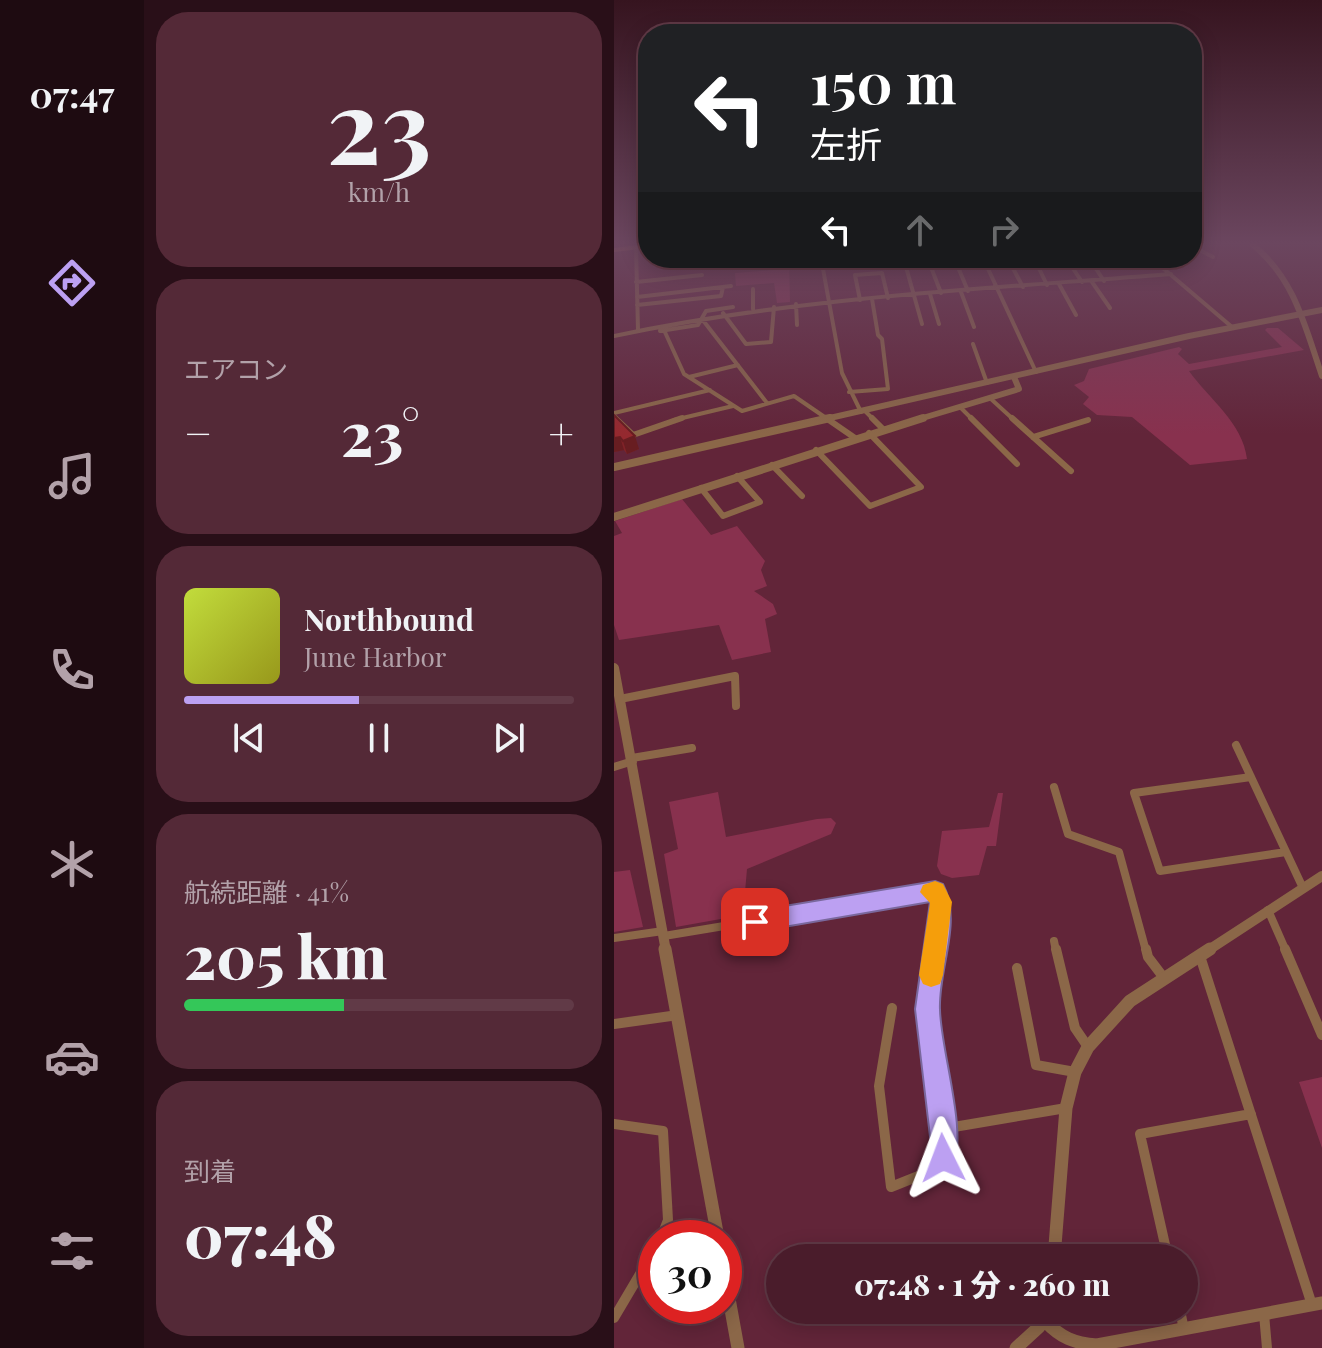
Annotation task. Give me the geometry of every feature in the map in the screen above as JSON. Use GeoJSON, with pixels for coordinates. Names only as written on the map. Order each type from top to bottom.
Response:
{"type":"FeatureCollection","features":[{"type":"Feature","properties":{"kind":"street"},"geometry":{"type":"LineString","coordinates":[[637,308],[638,330]]}},
{"type":"Feature","properties":{"kind":"street"},"geometry":{"type":"LineString","coordinates":[[614,337],[698,325],[709,310],[740,308]]}},
{"type":"Feature","properties":{"kind":"street"},"geometry":{"type":"LineString","coordinates":[[614,337],[748,308]]}},
{"type":"Feature","properties":{"kind":"street"},"geometry":{"type":"LineString","coordinates":[[723,313],[746,344],[771,342],[774,308]]}},
{"type":"Feature","properties":{"kind":"street"},"geometry":{"type":"LineString","coordinates":[[796,308],[797,325]]}},
{"type":"Feature","properties":{"kind":"street"},"geometry":{"type":"LineString","coordinates":[[831,308],[842,373],[849,392],[863,411],[883,429]]}},
{"type":"Feature","properties":{"kind":"street"},"geometry":{"type":"LineString","coordinates":[[849,392],[888,389],[882,339],[878,335],[873,308]]}},
{"type":"Feature","properties":{"kind":"street"},"geometry":{"type":"LineString","coordinates":[[917,308],[922,324]]}},
{"type":"Feature","properties":{"kind":"street"},"geometry":{"type":"LineString","coordinates":[[934,308],[939,324]]}},
{"type":"Feature","properties":{"kind":"street"},"geometry":{"type":"LineString","coordinates":[[969,308],[974,327]]}},
{"type":"Feature","properties":{"kind":"street"},"geometry":{"type":"LineString","coordinates":[[1006,308],[1036,372]]}},
{"type":"Feature","properties":{"kind":"street"},"geometry":{"type":"LineString","coordinates":[[1072,308],[1076,315]]}},
{"type":"Feature","properties":{"kind":"street"},"geometry":{"type":"LineString","coordinates":[[1210,308],[1232,327]]}},
{"type":"Feature","properties":{"kind":"street"},"geometry":{"type":"LineString","coordinates":[[1300,308],[1322,376]]}},
{"type":"Feature","properties":{"kind":"street"},"geometry":{"type":"LineString","coordinates":[[614,467],[1232,327],[1322,310]]}},
{"type":"Feature","properties":{"kind":"street"},"geometry":{"type":"LineString","coordinates":[[702,318],[767,403]]}},
{"type":"Feature","properties":{"kind":"street"},"geometry":{"type":"LineString","coordinates":[[664,330],[682,371],[733,406],[742,411],[794,396],[855,438]]}},
{"type":"Feature","properties":{"kind":"street"},"geometry":{"type":"LineString","coordinates":[[973,344],[987,383]]}},
{"type":"Feature","properties":{"kind":"street"},"geometry":{"type":"LineString","coordinates":[[689,377],[738,365]]}},
{"type":"Feature","properties":{"kind":"street"},"geometry":{"type":"LineString","coordinates":[[614,517],[869,433],[991,399],[1019,389],[1014,377]]}},
{"type":"Feature","properties":{"kind":"street"},"geometry":{"type":"LineString","coordinates":[[710,390],[614,415],[633,435],[673,420],[733,406]]}},
{"type":"Feature","properties":{"kind":"street"},"geometry":{"type":"LineString","coordinates":[[991,399],[1071,471]]}},
{"type":"Feature","properties":{"kind":"street"},"geometry":{"type":"LineString","coordinates":[[960,407],[1017,464]]}},
{"type":"Feature","properties":{"kind":"street"},"geometry":{"type":"LineString","coordinates":[[1033,437],[1088,420]]}},
{"type":"Feature","properties":{"kind":"street"},"geometry":{"type":"LineString","coordinates":[[816,450],[870,506],[921,487],[869,433]]}},
{"type":"Feature","properties":{"kind":"street"},"geometry":{"type":"LineString","coordinates":[[772,465],[802,496]]}},
{"type":"Feature","properties":{"kind":"street"},"geometry":{"type":"LineString","coordinates":[[701,488],[723,516],[760,502],[737,476]]}},
{"type":"Feature","properties":{"kind":"street"},"geometry":{"type":"LineString","coordinates":[[614,668],[715,1220]]}},
{"type":"Feature","properties":{"kind":"street"},"geometry":{"type":"LineString","coordinates":[[618,701],[735,676],[736,706]]}},
{"type":"Feature","properties":{"kind":"street"},"geometry":{"type":"LineString","coordinates":[[1236,745],[1303,888]]}},
{"type":"Feature","properties":{"kind":"street"},"geometry":{"type":"LineString","coordinates":[[614,767],[632,760],[692,748]]}},
{"type":"Feature","properties":{"kind":"street"},"geometry":{"type":"LineString","coordinates":[[1251,777],[1134,793],[1160,871],[1286,852]]}},
{"type":"Feature","properties":{"kind":"street"},"geometry":{"type":"LineString","coordinates":[[1054,787],[1068,834],[1119,852],[1148,957],[1164,978]]}},
{"type":"Feature","properties":{"kind":"street"},"geometry":{"type":"LineString","coordinates":[[1055,1244],[1066,1108],[1075,1072],[1088,1047],[1130,1001],[1322,876]]}},
{"type":"Feature","properties":{"kind":"street"},"geometry":{"type":"LineString","coordinates":[[614,938],[935,891],[941,902],[927,1009],[944,1145],[941,1167],[891,1187],[879,1086],[892,1008]]}},
{"type":"Feature","properties":{"kind":"street"},"geometry":{"type":"LineString","coordinates":[[1268,910],[1322,1035]]}},
{"type":"Feature","properties":{"kind":"street"},"geometry":{"type":"LineString","coordinates":[[1054,941],[1075,1028],[1088,1047]]}},
{"type":"Feature","properties":{"kind":"street"},"geometry":{"type":"LineString","coordinates":[[1051,1324],[1058,1335],[1075,1343],[1097,1345],[1317,1304],[1200,955]]}},
{"type":"Feature","properties":{"kind":"street"},"geometry":{"type":"LineString","coordinates":[[1017,968],[1036,1065],[1075,1072]]}},
{"type":"Feature","properties":{"kind":"street"},"geometry":{"type":"LineString","coordinates":[[614,1024],[678,1015]]}},
{"type":"Feature","properties":{"kind":"street"},"geometry":{"type":"LineString","coordinates":[[942,1129],[1066,1108]]}},
{"type":"Feature","properties":{"kind":"street"},"geometry":{"type":"LineString","coordinates":[[1165,1244],[1140,1134],[1251,1114]]}},
{"type":"Feature","properties":{"kind":"street"},"geometry":{"type":"LineString","coordinates":[[614,1124],[663,1131],[668,1220]]}},
{"type":"Feature","properties":{"kind":"street"},"geometry":{"type":"LineString","coordinates":[[614,1318],[638,1277]]}},
{"type":"Feature","properties":{"kind":"street"},"geometry":{"type":"LineString","coordinates":[[1264,1314],[1267,1348]]}},
{"type":"Feature","properties":{"kind":"street"},"geometry":{"type":"LineString","coordinates":[[734,1324],[738,1348]]}},
{"type":"Feature","properties":{"kind":"street"},"geometry":{"type":"LineString","coordinates":[[1016,1348],[1031,1338],[1040,1324]]}},
{"type":"Feature","properties":{"kind":"street"},"geometry":{"type":"LineString","coordinates":[[1183,1324],[1184,1330]]}},
{"type":"Feature","properties":{"kind":"shaded area"},"geometry":{"type":"Polygon","coordinates":[[[1278,328],[1304,350],[1189,371],[1232,423],[1247,459],[1190,465],[1132,417],[1097,415],[1083,404],[1089,397],[1074,385],[1084,381],[1089,369],[1179,347],[1182,349],[1178,354],[1189,364],[1282,347],[1265,330],[1278,328]]]}},
{"type":"Feature","properties":{"kind":"shaded area"},"geometry":{"type":"Polygon","coordinates":[[[682,499],[711,535],[737,526],[765,561],[761,570],[767,586],[754,591],[773,604],[777,614],[765,619],[771,652],[732,660],[719,625],[619,640],[614,625],[614,536],[622,533],[615,521],[682,499]]]}},
{"type":"Feature","properties":{"kind":"shaded area"},"geometry":{"type":"Polygon","coordinates":[[[718,792],[726,837],[817,819],[831,818],[836,823],[831,834],[747,869],[743,915],[676,927],[664,854],[678,849],[669,802],[718,792]]]}},
{"type":"Feature","properties":{"kind":"shaded area"},"geometry":{"type":"Polygon","coordinates":[[[998,793],[1003,793],[996,846],[987,846],[979,875],[952,878],[941,874],[937,866],[942,831],[989,827],[998,793]]]}},
{"type":"Feature","properties":{"kind":"shaded area"},"geometry":{"type":"Polygon","coordinates":[[[630,870],[643,927],[614,932],[614,872],[630,870]]]}},
{"type":"Feature","properties":{"kind":"shaded area"},"geometry":{"type":"Polygon","coordinates":[[[1322,1077],[1322,1148],[1299,1082],[1322,1077]]]}},
{"type":"Feature","properties":{"kind":"building"},"geometry":{"type":"Polygon","coordinates":[[[614,415],[635,436],[623,441],[620,437],[614,438],[614,415]]]}},
{"type":"Feature","properties":{"kind":"slow traffic"},"geometry":{"type":"LineString","coordinates":[[931,892],[935,891],[941,902],[931,975]]}},
{"type":"Feature","properties":{"kind":"route"},"geometry":{"type":"LineString","coordinates":[[755,922],[935,891],[941,902],[927,1009],[943,1158]]}}]}
